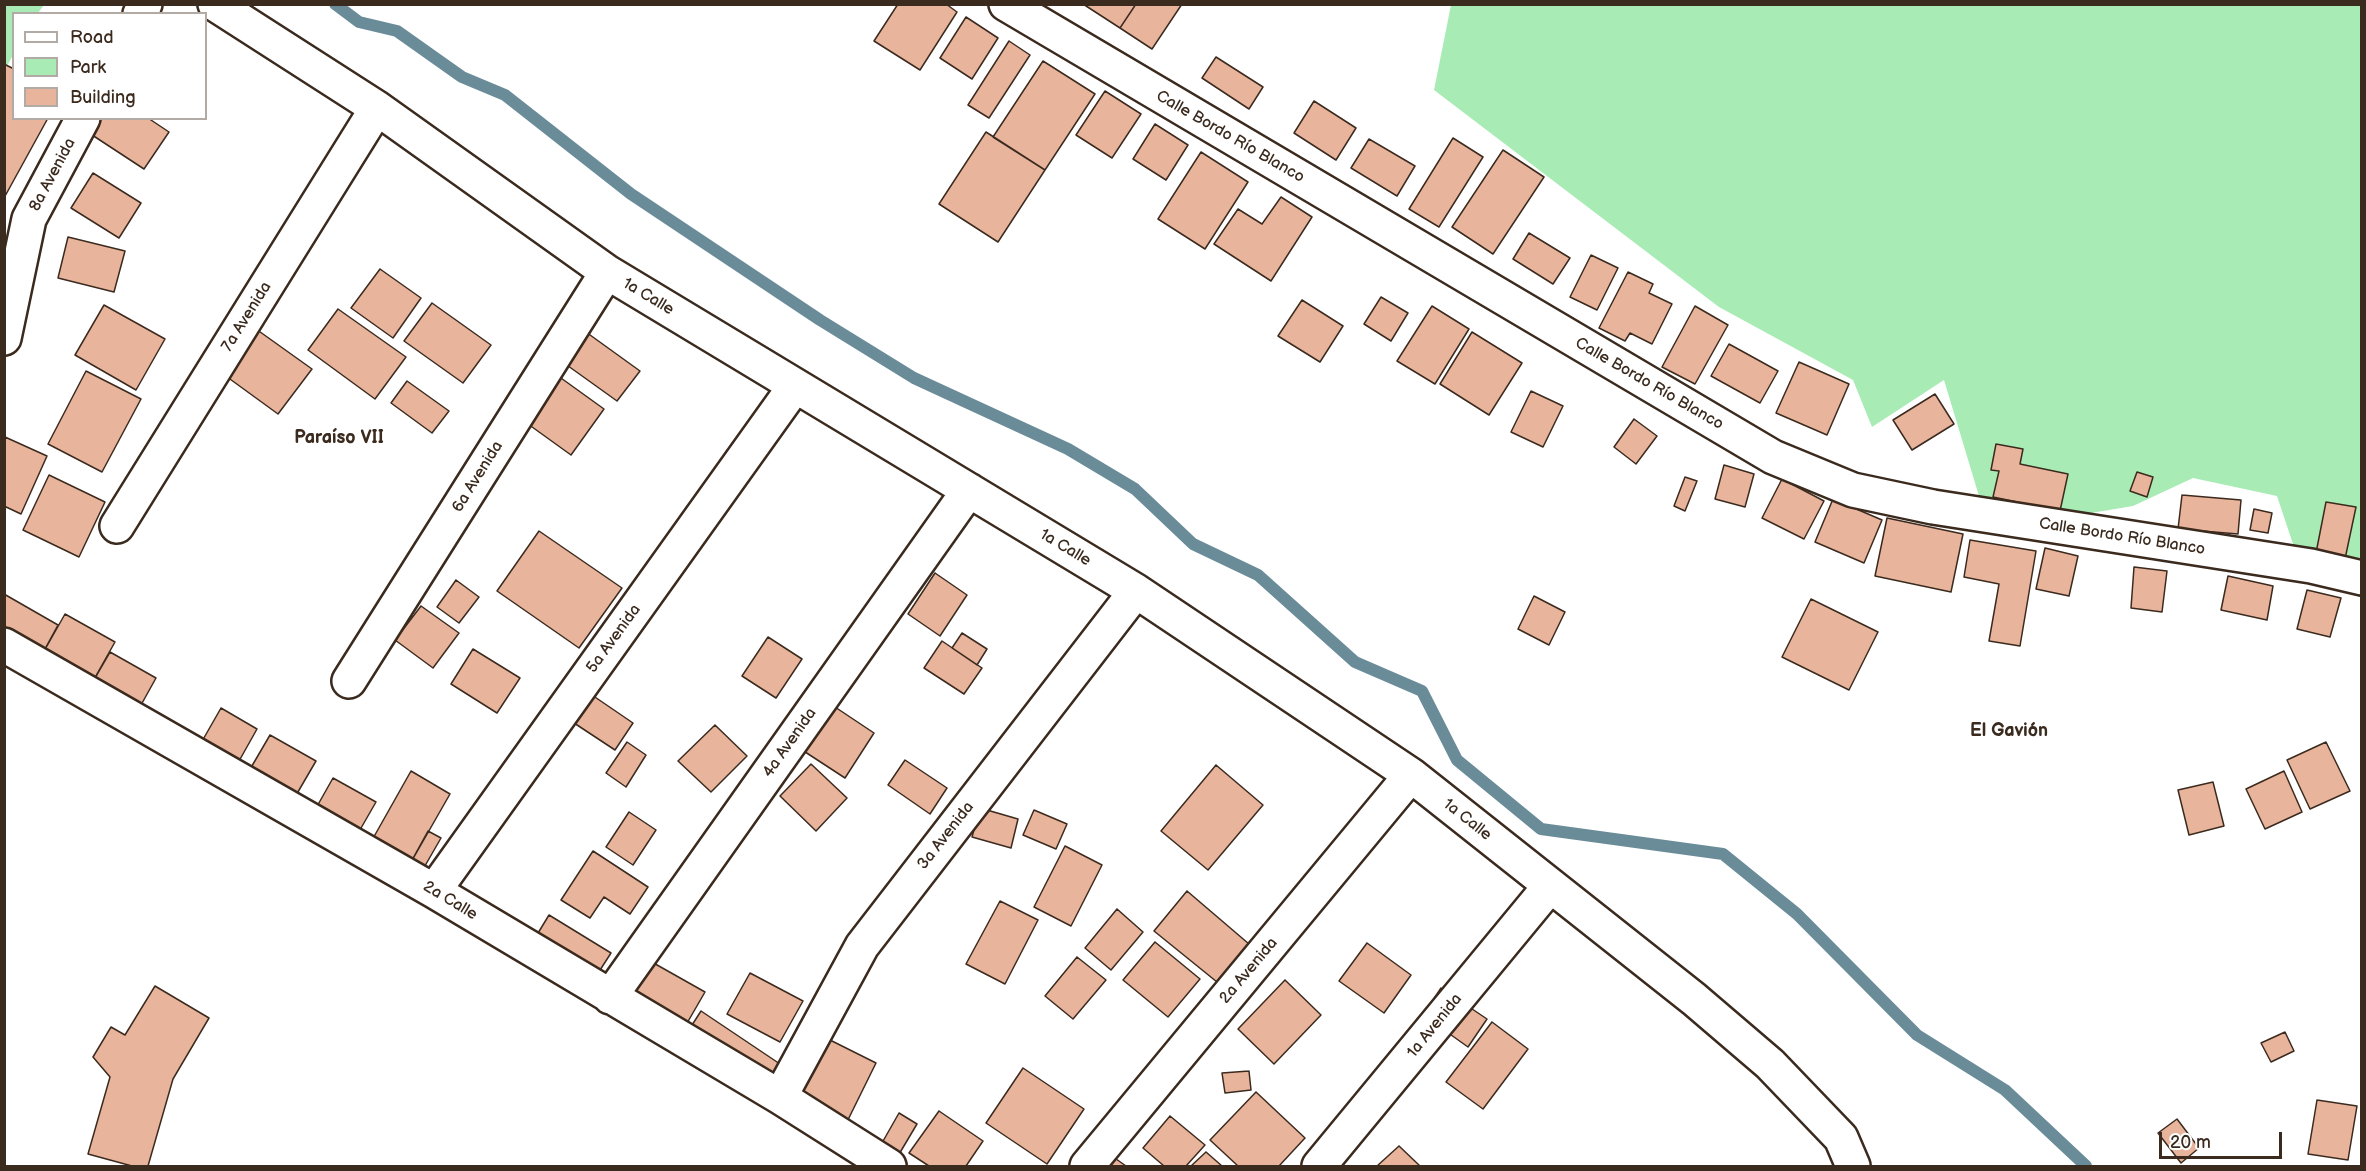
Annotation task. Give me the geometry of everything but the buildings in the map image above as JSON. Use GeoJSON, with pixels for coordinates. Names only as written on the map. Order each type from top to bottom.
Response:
{"type":"FeatureCollection","features":[{"type":"Feature","properties":{"kind":"street","name":"1a Calle"},"geometry":{"type":"LineString","coordinates":[[215,4],[377,108],[607,272],[1136,591],[1411,775],[1694,999],[1770,1064],[1840,1138],[1853,1167]]}},
{"type":"Feature","properties":{"kind":"street","name":"Calle Bordo Río Blanco"},"geometry":{"type":"LineString","coordinates":[[1006,4],[1773,457],[1853,490],[1933,507],[2311,566],[2361,578]]}},
{"type":"Feature","properties":{"kind":"street","name":"7a Avenida"},"geometry":{"type":"LineString","coordinates":[[117,526],[377,108]]}},
{"type":"Feature","properties":{"kind":"street","name":"8a Avenida"},"geometry":{"type":"LineString","coordinates":[[4,338],[17,213],[82,120]]}},
{"type":"Feature","properties":{"kind":"street","name":"6a Avenida"},"geometry":{"type":"LineString","coordinates":[[349,681],[607,272]]}},
{"type":"Feature","properties":{"kind":"street","name":"5a Avenida"},"geometry":{"type":"LineString","coordinates":[[434,891],[795,386]]}},
{"type":"Feature","properties":{"kind":"street","name":"4a Avenida"},"geometry":{"type":"LineString","coordinates":[[610,997],[969,490]]}},
{"type":"Feature","properties":{"kind":"street","name":"3a Avenida"},"geometry":{"type":"LineString","coordinates":[[780,1097],[862,945],[1136,591]]}},
{"type":"Feature","properties":{"kind":"street","name":"2a Calle"},"geometry":{"type":"LineString","coordinates":[[4,645],[434,891],[780,1097],[889,1167]]}},
{"type":"Feature","properties":{"kind":"street","name":"2a Avenida"},"geometry":{"type":"LineString","coordinates":[[1087,1167],[1411,775]]}},
{"type":"Feature","properties":{"kind":"street","name":"1a Avenida"},"geometry":{"type":"LineString","coordinates":[[1319,1167],[1550,886]]}},
{"type":"Feature","properties":{"kind":"green space"},"geometry":{"type":"Polygon","coordinates":[[[5,5],[44,5],[39,12],[12,12],[12,57],[5,70],[5,5]]]}},
{"type":"Feature","properties":{"kind":"green space"},"geometry":{"type":"Polygon","coordinates":[[[1451,5],[2361,5],[2361,567],[2297,556],[2277,496],[2193,478],[2133,506],[2067,517],[1982,506],[1944,380],[1872,427],[1853,380],[1719,307],[1434,90],[1451,5]]]}},
{"type":"Feature","properties":{"kind":"waterway"},"geometry":{"type":"LineString","coordinates":[[335,4],[359,22],[397,31],[462,77],[505,95],[631,194],[820,320],[914,378],[1068,449],[1135,489],[1193,544],[1258,575],[1355,662],[1422,691],[1457,760],[1541,829],[1723,854],[1797,914],[1917,1035],[2005,1090],[2086,1166]]}},
{"type":"Feature","properties":{"kind":"district","name":"Paraíso VII"},"geometry":{"type":"Point","coordinates":[339,438]}},
{"type":"Feature","properties":{"kind":"district","name":"El Gavión"},"geometry":{"type":"Point","coordinates":[2009,731]}}]}
